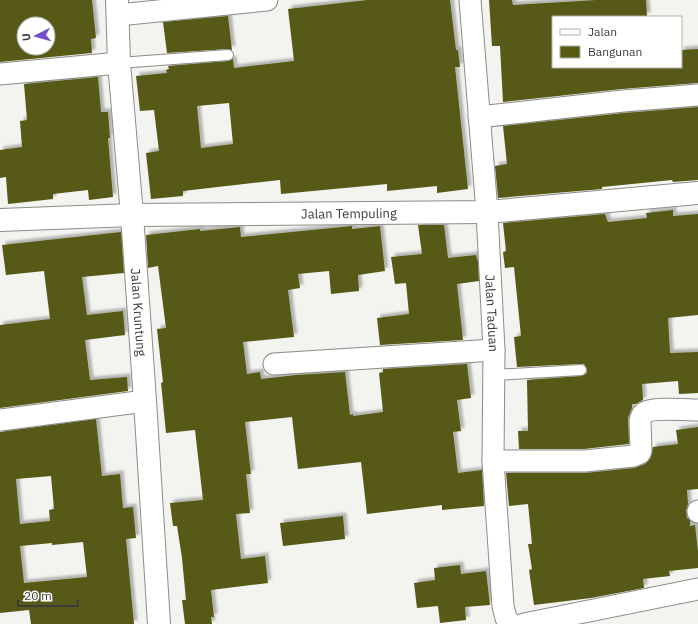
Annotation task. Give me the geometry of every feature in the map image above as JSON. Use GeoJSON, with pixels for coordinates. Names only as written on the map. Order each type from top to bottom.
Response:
{"type":"FeatureCollection","features":[{"type":"Feature","properties":{"kind":"street"},"geometry":{"type":"LineString","coordinates":[[117,7],[267,0]]}},
{"type":"Feature","properties":{"kind":"street","name":"Jalan Taduan"},"geometry":{"type":"LineString","coordinates":[[470,0],[487,212],[494,350],[495,375],[493,462],[503,606],[506,618],[511,624]]}},
{"type":"Feature","properties":{"kind":"street","name":"Jalan Kruntung"},"geometry":{"type":"LineString","coordinates":[[117,7],[119,63],[132,215],[145,401],[158,624]]}},
{"type":"Feature","properties":{"kind":"street"},"geometry":{"type":"LineString","coordinates":[[0,74],[119,63]]}},
{"type":"Feature","properties":{"kind":"street"},"geometry":{"type":"LineString","coordinates":[[479,117],[623,100],[698,95]]}},
{"type":"Feature","properties":{"kind":"street","name":"Jalan Tempuling"},"geometry":{"type":"LineString","coordinates":[[0,220],[132,215],[487,212],[698,194]]}},
{"type":"Feature","properties":{"kind":"street"},"geometry":{"type":"LineString","coordinates":[[274,364],[494,350]]}},
{"type":"Feature","properties":{"kind":"street"},"geometry":{"type":"LineString","coordinates":[[0,420],[145,401]]}},
{"type":"Feature","properties":{"kind":"street"},"geometry":{"type":"LineString","coordinates":[[493,462],[585,461],[633,456],[641,451],[640,421],[644,413],[659,410],[698,410]]}},
{"type":"Feature","properties":{"kind":"street"},"geometry":{"type":"LineString","coordinates":[[524,624],[698,589]]}},
{"type":"Feature","properties":{"kind":"lane"},"geometry":{"type":"LineString","coordinates":[[119,63],[228,55]]}},
{"type":"Feature","properties":{"kind":"lane"},"geometry":{"type":"LineString","coordinates":[[495,375],[581,370]]}},
{"type":"Feature","properties":{"kind":"building"},"geometry":{"type":"Polygon","coordinates":[[[0,0],[92,0],[96,38],[91,39],[92,53],[0,62],[0,0]]]}},
{"type":"Feature","properties":{"kind":"building"},"geometry":{"type":"Polygon","coordinates":[[[367,0],[450,0],[456,50],[458,50],[460,67],[455,67],[468,189],[437,193],[437,186],[387,191],[387,184],[281,194],[280,180],[183,191],[183,196],[151,199],[146,153],[159,151],[154,110],[140,111],[136,76],[167,73],[166,70],[169,69],[168,66],[228,61],[233,59],[234,68],[294,61],[288,9],[367,0]],[[229,103],[197,106],[201,148],[233,144],[229,103]]]}},
{"type":"Feature","properties":{"kind":"building"},"geometry":{"type":"Polygon","coordinates":[[[489,0],[512,0],[513,5],[596,0],[646,0],[647,16],[552,16],[552,68],[682,68],[682,50],[698,49],[698,83],[622,89],[503,102],[500,46],[492,46],[489,0]]]}},
{"type":"Feature","properties":{"kind":"building"},"geometry":{"type":"Polygon","coordinates":[[[228,16],[232,50],[167,53],[163,22],[228,16]]]}},
{"type":"Feature","properties":{"kind":"building"},"geometry":{"type":"Polygon","coordinates":[[[98,77],[101,112],[108,112],[110,138],[108,138],[113,197],[89,200],[88,190],[53,194],[53,199],[8,204],[6,177],[0,178],[0,150],[22,147],[20,121],[27,120],[24,84],[98,77]]]}},
{"type":"Feature","properties":{"kind":"building"},"geometry":{"type":"Polygon","coordinates":[[[698,107],[698,180],[673,182],[672,180],[602,187],[602,189],[498,198],[495,166],[507,164],[503,126],[624,113],[698,107]]]}},
{"type":"Feature","properties":{"kind":"building"},"geometry":{"type":"Polygon","coordinates":[[[673,210],[673,216],[698,214],[698,315],[668,318],[670,353],[698,352],[698,393],[679,394],[678,381],[642,384],[643,400],[636,404],[632,404],[628,418],[629,444],[584,449],[519,449],[518,431],[528,431],[527,380],[581,376],[587,373],[587,369],[584,364],[517,367],[514,337],[521,336],[514,267],[505,268],[503,252],[506,251],[503,223],[605,214],[608,222],[647,218],[646,213],[673,210]]]}},
{"type":"Feature","properties":{"kind":"building"},"geometry":{"type":"Polygon","coordinates":[[[418,225],[444,225],[448,258],[476,255],[479,281],[457,284],[463,340],[380,345],[377,318],[409,314],[406,283],[395,284],[391,257],[422,254],[418,225]]]}},
{"type":"Feature","properties":{"kind":"building"},"geometry":{"type":"Polygon","coordinates":[[[352,226],[352,229],[380,226],[385,271],[358,275],[359,291],[331,294],[329,271],[298,274],[300,288],[288,290],[294,337],[243,342],[247,374],[260,372],[261,379],[345,372],[350,415],[353,414],[353,416],[383,412],[379,373],[383,372],[383,369],[467,364],[471,398],[457,400],[461,431],[453,432],[458,473],[482,470],[484,506],[442,510],[442,505],[367,514],[361,462],[298,469],[292,417],[245,422],[251,474],[246,474],[250,513],[236,514],[241,559],[265,556],[268,583],[211,590],[214,617],[211,617],[212,624],[185,624],[182,600],[186,600],[182,558],[177,526],[173,526],[170,503],[203,500],[195,430],[166,433],[161,383],[163,382],[157,329],[166,328],[158,266],[148,268],[146,235],[200,229],[200,231],[240,227],[241,237],[352,226]]]}},
{"type":"Feature","properties":{"kind":"building"},"geometry":{"type":"Polygon","coordinates":[[[121,232],[124,273],[82,277],[87,315],[123,311],[125,335],[85,340],[90,380],[127,377],[128,391],[0,408],[0,325],[50,319],[44,271],[6,275],[2,245],[121,232]]]}},
{"type":"Feature","properties":{"kind":"building"},"geometry":{"type":"Polygon","coordinates":[[[96,419],[102,476],[120,474],[123,508],[133,507],[136,538],[126,539],[134,624],[31,624],[29,610],[0,613],[0,432],[96,419]],[[51,476],[16,479],[20,524],[50,521],[49,510],[54,509],[51,476]],[[83,542],[20,546],[24,583],[87,577],[83,542]]]}},
{"type":"Feature","properties":{"kind":"building"},"geometry":{"type":"Polygon","coordinates":[[[698,427],[698,489],[687,490],[688,504],[686,511],[687,518],[690,520],[690,526],[695,525],[698,568],[669,571],[670,576],[643,579],[644,588],[591,598],[534,605],[529,570],[532,569],[528,544],[532,544],[528,504],[509,506],[506,473],[585,473],[634,468],[645,464],[650,459],[653,447],[678,444],[676,430],[698,427]]]}},
{"type":"Feature","properties":{"kind":"building"},"geometry":{"type":"Polygon","coordinates":[[[343,516],[345,539],[283,546],[280,523],[343,516]]]}},
{"type":"Feature","properties":{"kind":"building"},"geometry":{"type":"Polygon","coordinates":[[[460,565],[461,574],[486,571],[490,605],[465,607],[466,620],[440,623],[438,606],[417,608],[414,583],[435,580],[434,568],[460,565]]]}}]}
